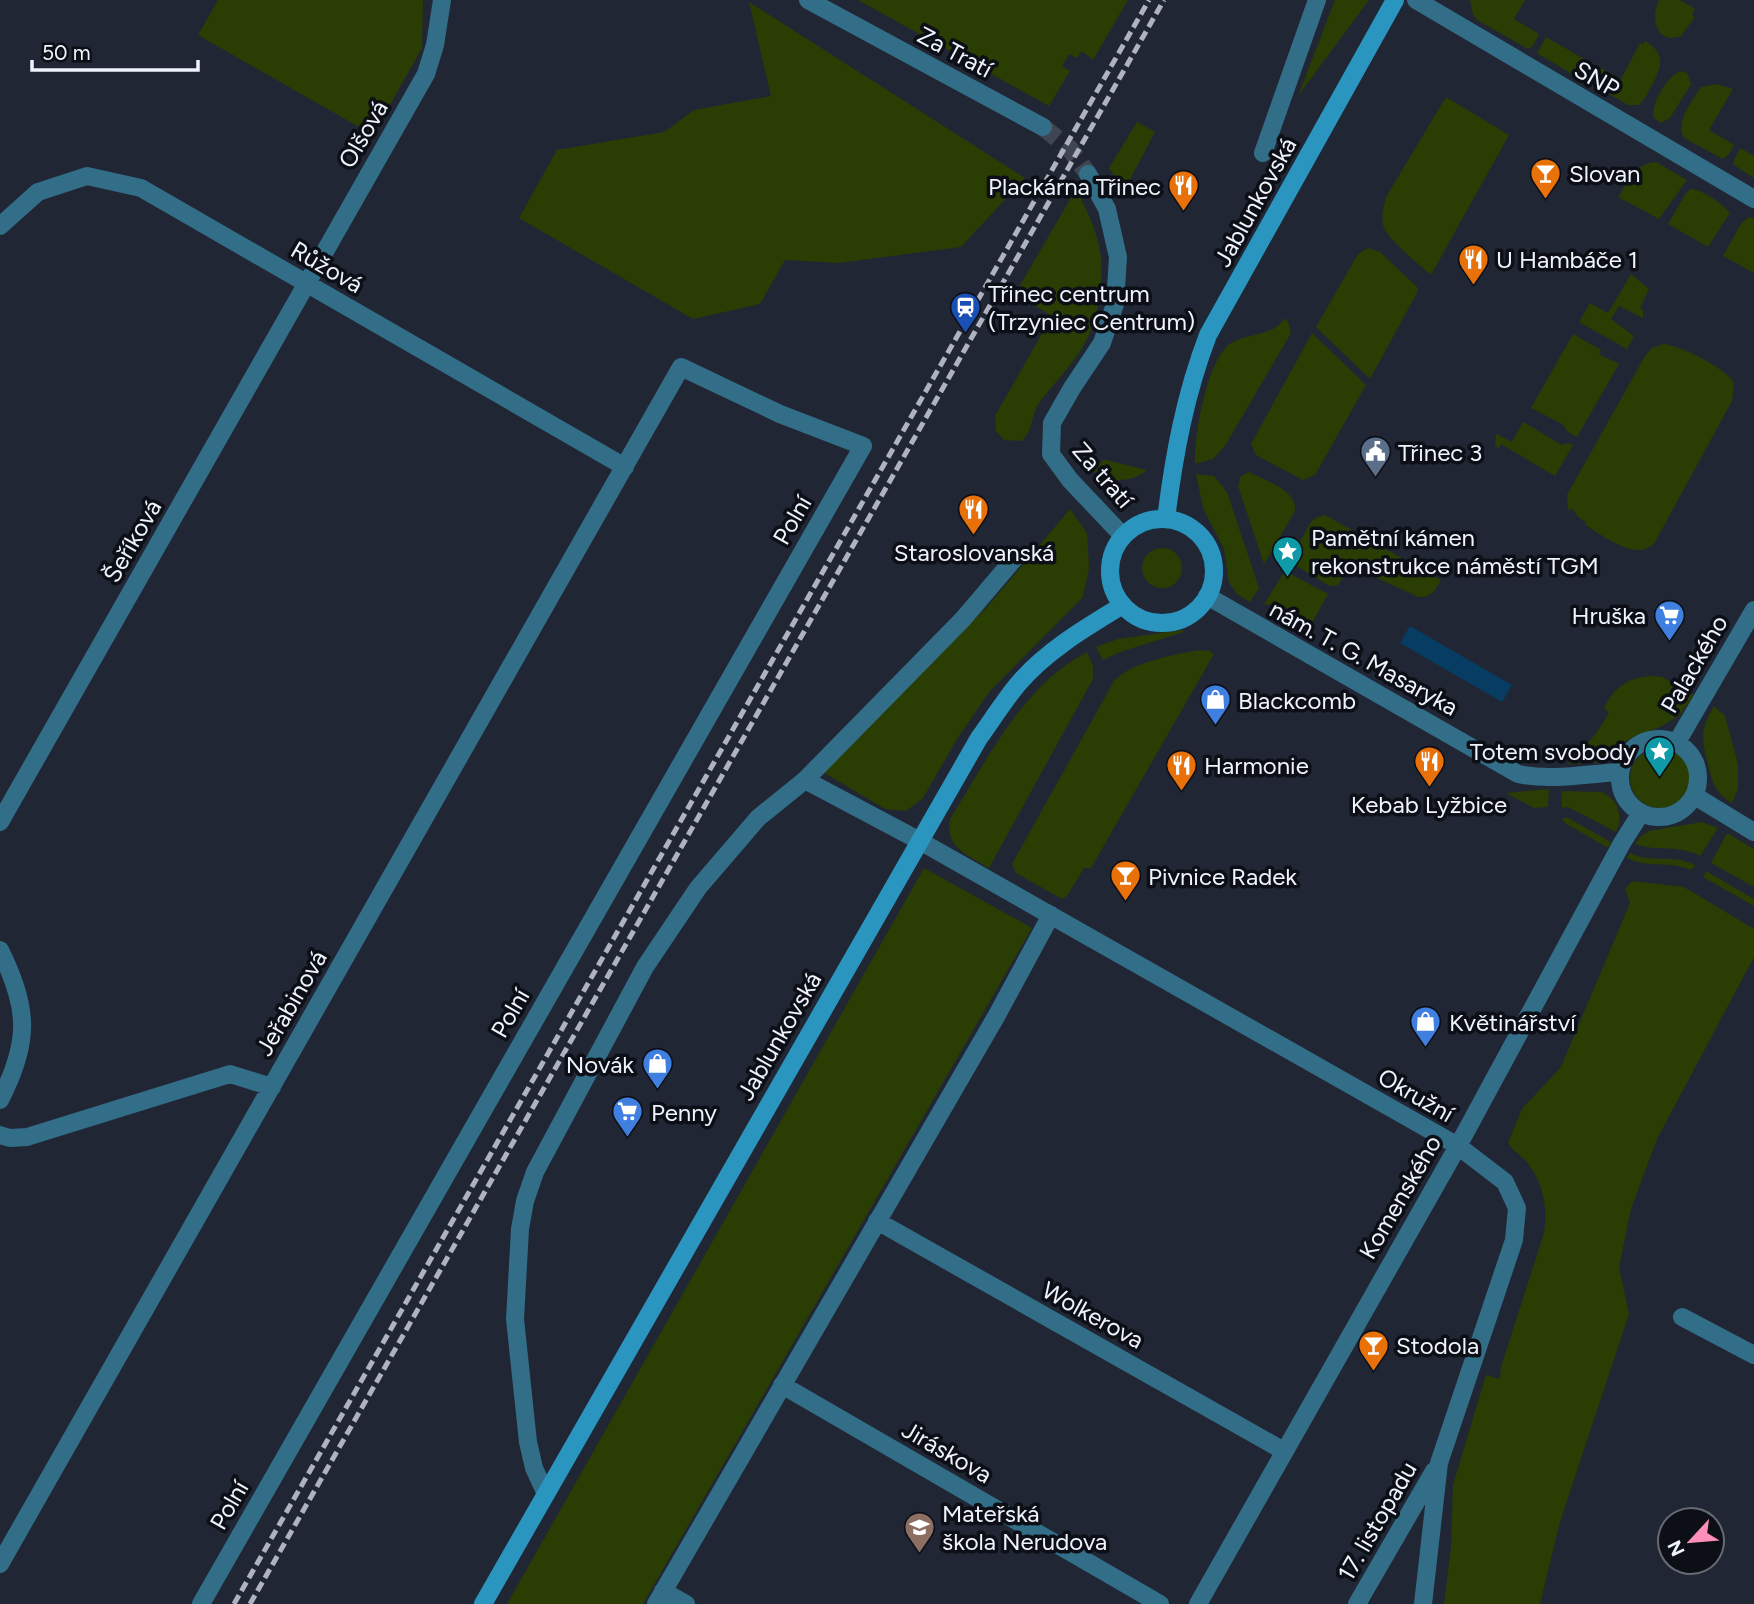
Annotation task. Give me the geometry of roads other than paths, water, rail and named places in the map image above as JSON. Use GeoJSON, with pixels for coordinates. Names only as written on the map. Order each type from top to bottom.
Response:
{"type":"FeatureCollection","features":[{"type":"Feature","properties":{"kind":"main road","name":"Jablunkovská"},"geometry":{"type":"LineString","coordinates":[[1166,519],[1183,415],[1208,335],[1395,0]]}},
{"type":"Feature","properties":{"kind":"main road"},"geometry":{"type":"LineString","coordinates":[[1166,519],[1183,523],[1197,532],[1208,546],[1213,563],[1213,580],[1207,596],[1197,609],[1183,618],[1167,623],[1143,619],[1122,605],[1110,578],[1110,563],[1123,536],[1135,526],[1150,520],[1166,519]]}},
{"type":"Feature","properties":{"kind":"main road","name":"Jablunkovská"},"geometry":{"type":"LineString","coordinates":[[483,1604],[918,840],[979,738],[1018,684],[1049,653],[1122,605]]}},
{"type":"Feature","properties":{"kind":"street","name":"Olšová"},"geometry":{"type":"LineString","coordinates":[[306,284],[426,74],[435,45],[442,0]]}},
{"type":"Feature","properties":{"kind":"street","name":"Za Tratí"},"geometry":{"type":"LineString","coordinates":[[808,0],[1043,127]]}},
{"type":"Feature","properties":{"kind":"street"},"geometry":{"type":"LineString","coordinates":[[1263,153],[1317,0]]}},
{"type":"Feature","properties":{"kind":"street","name":"SNP"},"geometry":{"type":"LineString","coordinates":[[1416,0],[1754,199]]}},
{"type":"Feature","properties":{"kind":"street","name":"Za tratí"},"geometry":{"type":"LineString","coordinates":[[1088,174],[1107,209],[1118,257],[1115,304],[1102,343],[1052,423],[1051,454],[1070,480],[1123,536]]}},
{"type":"Feature","properties":{"kind":"street","name":"Růžová"},"geometry":{"type":"LineString","coordinates":[[0,226],[38,192],[87,176],[141,188],[625,467]]}},
{"type":"Feature","properties":{"kind":"street","name":"Šeříková"},"geometry":{"type":"LineString","coordinates":[[0,822],[306,284]]}},
{"type":"Feature","properties":{"kind":"street","name":"Jeřabinová"},"geometry":{"type":"LineString","coordinates":[[0,1564],[681,367],[780,414],[863,446]]}},
{"type":"Feature","properties":{"kind":"street","name":"Polní"},"geometry":{"type":"LineString","coordinates":[[201,1604],[863,446]]}},
{"type":"Feature","properties":{"kind":"street"},"geometry":{"type":"LineString","coordinates":[[546,1494],[534,1468],[527,1442],[515,1319],[517,1254],[525,1201],[535,1172],[645,967],[698,888],[758,818],[804,780],[963,619],[1014,559]]}},
{"type":"Feature","properties":{"kind":"street","name":"nám. T. G. Masaryka"},"geometry":{"type":"LineString","coordinates":[[1207,596],[1518,774],[1555,777],[1620,772]]}},
{"type":"Feature","properties":{"kind":"street","name":"Palackého"},"geometry":{"type":"LineString","coordinates":[[1676,742],[1754,610]]}},
{"type":"Feature","properties":{"kind":"street"},"geometry":{"type":"LineString","coordinates":[[1653,738],[1676,742],[1687,749],[1695,759],[1699,784],[1695,796],[1688,806],[1666,817],[1653,817],[1642,813],[1631,806],[1624,795],[1620,772],[1624,759],[1641,743],[1653,738]]}},
{"type":"Feature","properties":{"kind":"street","name":"Okružní"},"geometry":{"type":"LineString","coordinates":[[804,780],[918,840],[1458,1146],[1505,1182],[1517,1208],[1514,1240],[1438,1463],[1423,1604]]}},
{"type":"Feature","properties":{"kind":"street"},"geometry":{"type":"LineString","coordinates":[[1695,796],[1754,832]]}},
{"type":"Feature","properties":{"kind":"street","name":"Komenského"},"geometry":{"type":"LineString","coordinates":[[1198,1604],[1458,1146],[1622,843],[1642,813]]}},
{"type":"Feature","properties":{"kind":"street"},"geometry":{"type":"LineString","coordinates":[[685,1604],[660,1598],[1051,915]]}},
{"type":"Feature","properties":{"kind":"street"},"geometry":{"type":"LineString","coordinates":[[0,950],[13,979],[24,1029],[16,1065],[0,1100]]}},
{"type":"Feature","properties":{"kind":"street"},"geometry":{"type":"LineString","coordinates":[[0,1135],[10,1138],[27,1137],[230,1074],[272,1087]]}},
{"type":"Feature","properties":{"kind":"street","name":"Wolkerova"},"geometry":{"type":"LineString","coordinates":[[877,1221],[1284,1451]]}},
{"type":"Feature","properties":{"kind":"street"},"geometry":{"type":"LineString","coordinates":[[1682,1317],[1754,1355]]}},
{"type":"Feature","properties":{"kind":"street","name":"Jiráskova"},"geometry":{"type":"LineString","coordinates":[[782,1385],[1160,1604]]}},
{"type":"Feature","properties":{"kind":"street","name":"17. listopadu"},"geometry":{"type":"LineString","coordinates":[[1357,1604],[1438,1463]]}},
{"type":"Feature","properties":{"kind":"water"},"geometry":{"type":"Polygon","coordinates":[[[1410,626],[1512,685],[1502,702],[1400,643],[1410,626]]]}},
{"type":"Feature","properties":{"kind":"tunnel"},"geometry":{"type":"LineString","coordinates":[[1043,127],[1070,149],[1088,174]]}},
{"type":"Feature","properties":{"kind":"railway"},"geometry":{"type":"LineString","coordinates":[[234,1604],[1149,0]]}},
{"type":"Feature","properties":{"kind":"railway"},"geometry":{"type":"LineString","coordinates":[[250,1604],[1164,0]]}},
{"type":"Feature","properties":{"kind":"place","name":"Slovan"},"geometry":{"type":"Point","coordinates":[1546,200]}},
{"type":"Feature","properties":{"kind":"place","name":"Plackárna Třinec"},"geometry":{"type":"Point","coordinates":[1184,213]}},
{"type":"Feature","properties":{"kind":"place","name":"U Hambáče 1"},"geometry":{"type":"Point","coordinates":[1473,286]}},
{"type":"Feature","properties":{"kind":"place","name":"Třinec centrum (Trzyniec Centrum)"},"geometry":{"type":"Point","coordinates":[965,334]}},
{"type":"Feature","properties":{"kind":"place","name":"Třinec 3"},"geometry":{"type":"Point","coordinates":[1375,479]}},
{"type":"Feature","properties":{"kind":"place","name":"Staroslovanská"},"geometry":{"type":"Point","coordinates":[974,537]}},
{"type":"Feature","properties":{"kind":"place","name":"Pamětní kámen rekonstrukce náměstí TGM"},"geometry":{"type":"Point","coordinates":[1288,578]}},
{"type":"Feature","properties":{"kind":"place","name":"Hruška"},"geometry":{"type":"Point","coordinates":[1669,642]}},
{"type":"Feature","properties":{"kind":"place","name":"Blackcomb"},"geometry":{"type":"Point","coordinates":[1215,727]}},
{"type":"Feature","properties":{"kind":"place","name":"Totem svobody"},"geometry":{"type":"Point","coordinates":[1659,778]}},
{"type":"Feature","properties":{"kind":"place","name":"Kebab Lyžbice"},"geometry":{"type":"Point","coordinates":[1429,789]}},
{"type":"Feature","properties":{"kind":"place","name":"Harmonie"},"geometry":{"type":"Point","coordinates":[1181,792]}},
{"type":"Feature","properties":{"kind":"place","name":"Pivnice Radek"},"geometry":{"type":"Point","coordinates":[1125,903]}},
{"type":"Feature","properties":{"kind":"place","name":"Květinářství"},"geometry":{"type":"Point","coordinates":[1426,1049]}},
{"type":"Feature","properties":{"kind":"place","name":"Novák"},"geometry":{"type":"Point","coordinates":[657,1091]}},
{"type":"Feature","properties":{"kind":"place","name":"Penny"},"geometry":{"type":"Point","coordinates":[628,1139]}},
{"type":"Feature","properties":{"kind":"place","name":"Stodola"},"geometry":{"type":"Point","coordinates":[1373,1372]}},
{"type":"Feature","properties":{"kind":"place","name":"Mateřská škola Nerudova"},"geometry":{"type":"Point","coordinates":[919,1554]}}]}
